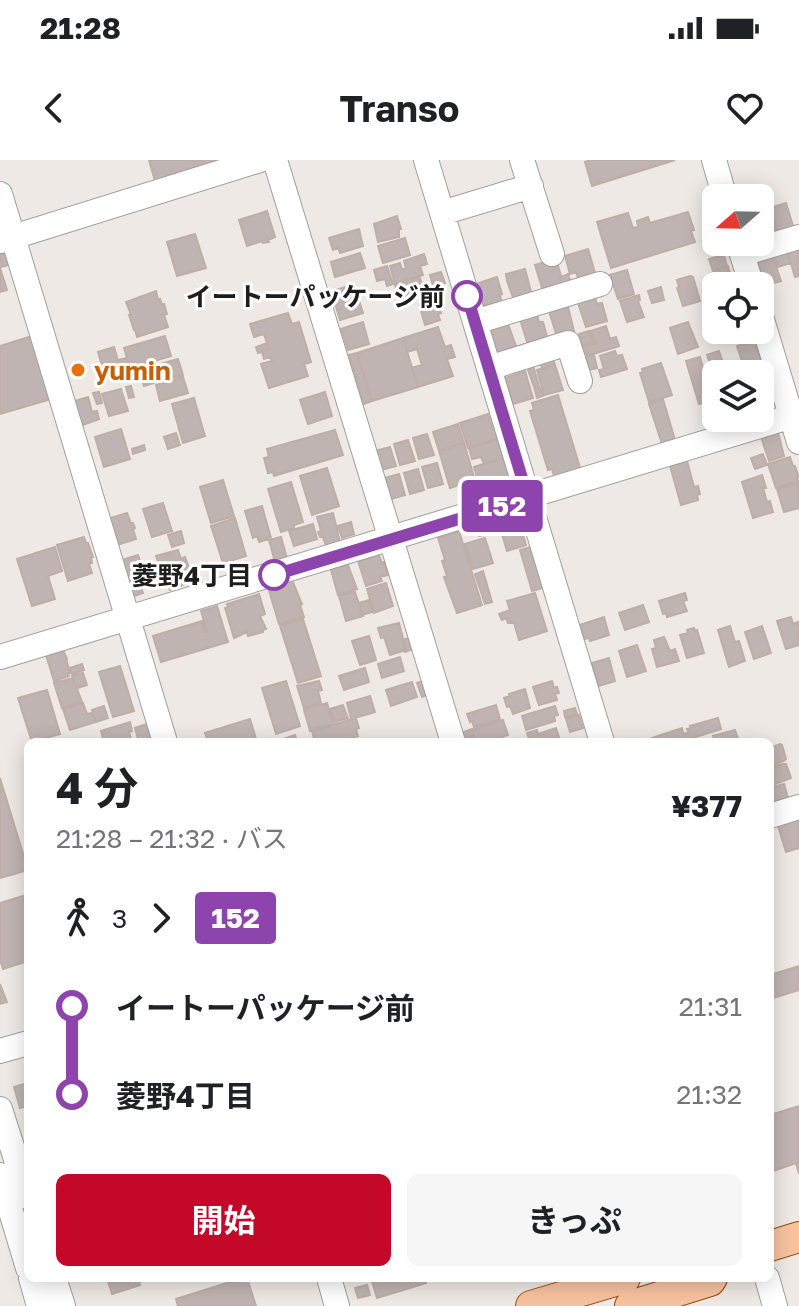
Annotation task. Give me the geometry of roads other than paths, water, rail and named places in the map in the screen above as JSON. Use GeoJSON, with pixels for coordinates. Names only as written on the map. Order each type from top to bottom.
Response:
{"type":"FeatureCollection","features":[{"type":"Feature","properties":{"kind":"main road"},"geometry":{"type":"LineString","coordinates":[[774,1245],[799,1237]]}},
{"type":"Feature","properties":{"kind":"main road"},"geometry":{"type":"LineString","coordinates":[[531,1306],[623,1290],[700,1282]]}},
{"type":"Feature","properties":{"kind":"street"},"geometry":{"type":"LineString","coordinates":[[6,239],[260,160]]}},
{"type":"Feature","properties":{"kind":"street"},"geometry":{"type":"LineString","coordinates":[[275,160],[452,738]]}},
{"type":"Feature","properties":{"kind":"street"},"geometry":{"type":"LineString","coordinates":[[426,160],[601,738]]}},
{"type":"Feature","properties":{"kind":"street"},"geometry":{"type":"LineString","coordinates":[[522,160],[552,254]]}},
{"type":"Feature","properties":{"kind":"street"},"geometry":{"type":"LineString","coordinates":[[714,160],[721,184]]}},
{"type":"Feature","properties":{"kind":"street"},"geometry":{"type":"LineString","coordinates":[[442,213],[531,186]]}},
{"type":"Feature","properties":{"kind":"street"},"geometry":{"type":"LineString","coordinates":[[0,194],[6,239],[164,738]]}},
{"type":"Feature","properties":{"kind":"street"},"geometry":{"type":"LineString","coordinates":[[774,242],[799,237]]}},
{"type":"Feature","properties":{"kind":"street"},"geometry":{"type":"LineString","coordinates":[[475,322],[600,284]]}},
{"type":"Feature","properties":{"kind":"street"},"geometry":{"type":"LineString","coordinates":[[489,368],[568,343],[580,381]]}},
{"type":"Feature","properties":{"kind":"street"},"geometry":{"type":"LineString","coordinates":[[771,344],[795,416],[799,442]]}},
{"type":"Feature","properties":{"kind":"street"},"geometry":{"type":"LineString","coordinates":[[0,657],[795,416]]}},
{"type":"Feature","properties":{"kind":"street"},"geometry":{"type":"LineString","coordinates":[[774,815],[799,807]]}},
{"type":"Feature","properties":{"kind":"street"},"geometry":{"type":"LineString","coordinates":[[0,1051],[24,1044]]}},
{"type":"Feature","properties":{"kind":"street"},"geometry":{"type":"LineString","coordinates":[[0,1109],[24,1184]]}},
{"type":"Feature","properties":{"kind":"street"},"geometry":{"type":"LineString","coordinates":[[0,1175],[24,1255]]}},
{"type":"Feature","properties":{"kind":"street"},"geometry":{"type":"LineString","coordinates":[[32,1282],[39,1306]]}},
{"type":"Feature","properties":{"kind":"street"},"geometry":{"type":"LineString","coordinates":[[55,1282],[63,1306]]}},
{"type":"Feature","properties":{"kind":"street"},"geometry":{"type":"LineString","coordinates":[[330,1282],[337,1306]]}},
{"type":"Feature","properties":{"kind":"street"},"geometry":{"type":"LineString","coordinates":[[768,1282],[775,1306]]}},
{"type":"Feature","properties":{"kind":"place","name":"イートーパッケージ前"},"geometry":{"type":"Point","coordinates":[467,296]}},
{"type":"Feature","properties":{"kind":"place","name":"yumin"},"geometry":{"type":"Point","coordinates":[78,370]}},
{"type":"Feature","properties":{"kind":"place","name":"菱野4丁目"},"geometry":{"type":"Point","coordinates":[274,575]}}]}
